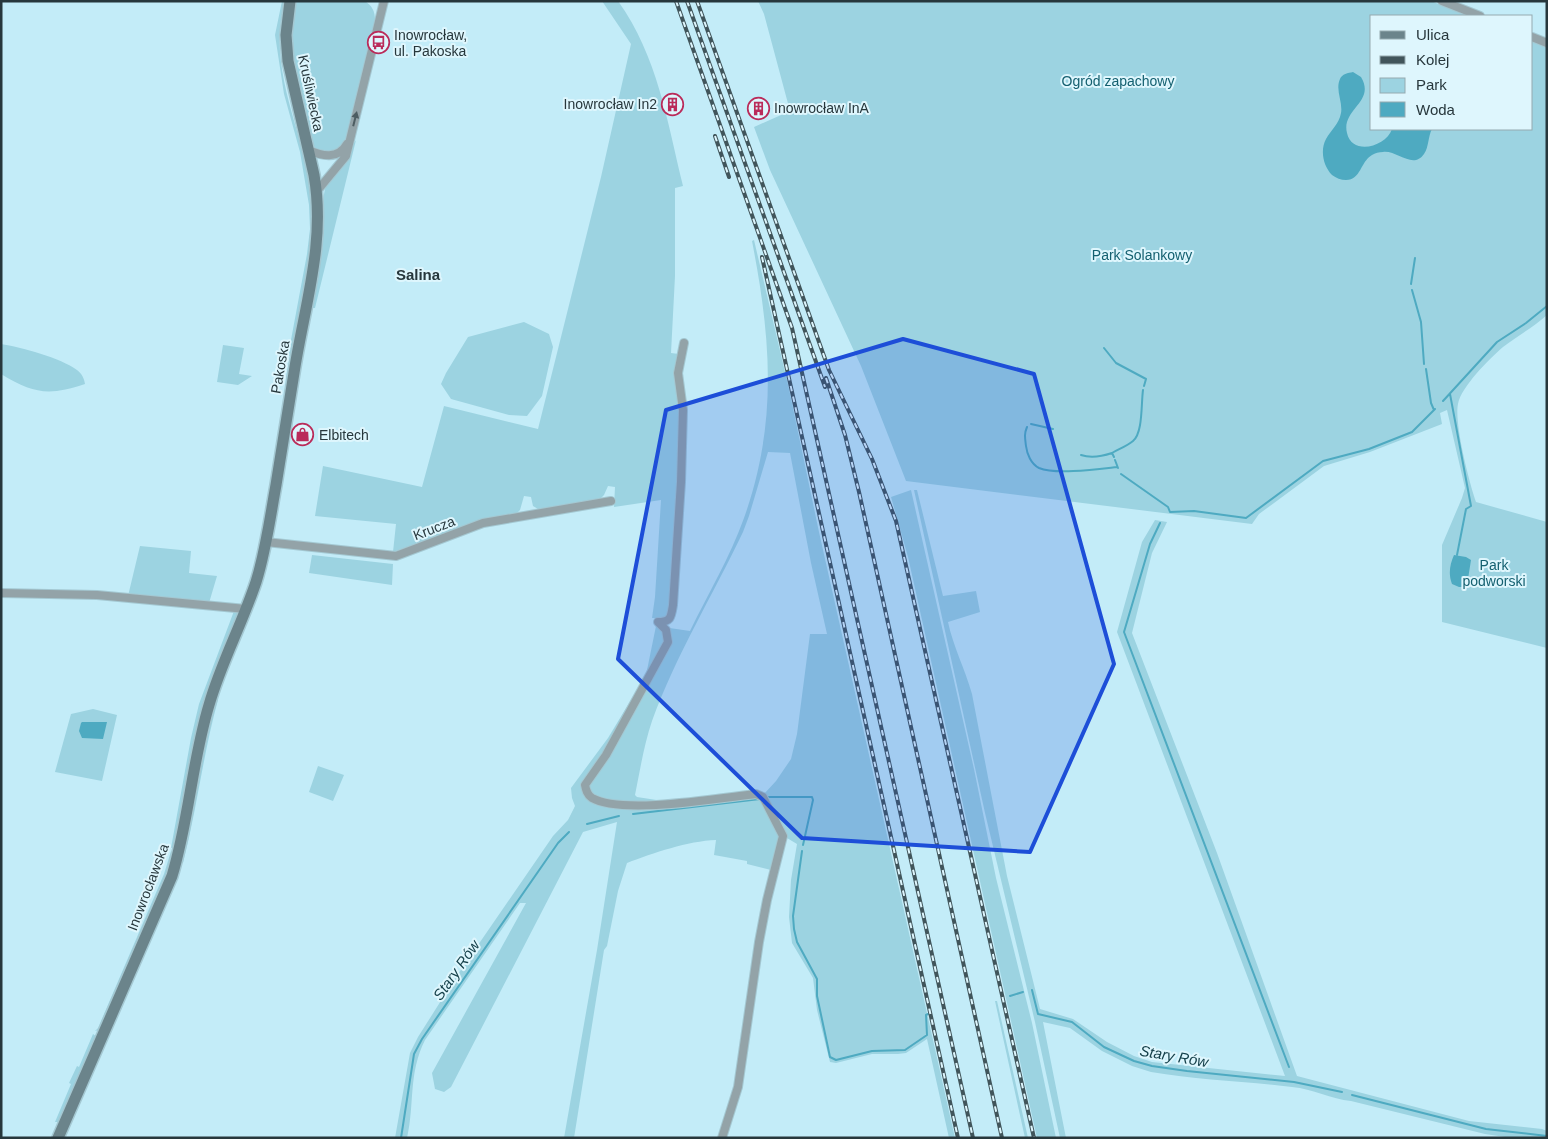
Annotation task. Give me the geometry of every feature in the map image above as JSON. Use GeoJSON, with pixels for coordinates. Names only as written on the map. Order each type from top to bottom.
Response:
{"type":"FeatureCollection","features":[{"type":"Feature","properties":{"kind":"main road","name":"Kruśliwiecka"},"geometry":{"type":"LineString","coordinates":[[290,1],[286,35],[288,61],[317,191]]}},
{"type":"Feature","properties":{"kind":"main road","name":"Pakoska"},"geometry":{"type":"LineString","coordinates":[[246,609],[266,542],[296,356],[315,263],[318,224],[317,191]]}},
{"type":"Feature","properties":{"kind":"main road","name":"Inowrocławska"},"geometry":{"type":"LineString","coordinates":[[58,1138],[172,876],[182,838],[200,740],[209,705],[246,609]]}},
{"type":"Feature","properties":{"kind":"street"},"geometry":{"type":"LineString","coordinates":[[1442,1],[1477,15]]}},
{"type":"Feature","properties":{"kind":"street"},"geometry":{"type":"LineString","coordinates":[[317,191],[346,156],[382,2]]}},
{"type":"Feature","properties":{"kind":"street"},"geometry":{"type":"LineString","coordinates":[[1533,37],[1547,43]]}},
{"type":"Feature","properties":{"kind":"street"},"geometry":{"type":"LineString","coordinates":[[308,150],[322,156],[331,156],[344,150],[350,138]]}},
{"type":"Feature","properties":{"kind":"street"},"geometry":{"type":"LineString","coordinates":[[684,343],[678,373],[683,410],[682,471],[673,605],[669,619],[666,622],[658,622],[666,630],[668,642],[606,755],[585,785],[587,793],[592,798],[628,806],[692,802],[756,794],[763,797],[783,836],[767,900],[738,1087],[722,1138]]}},
{"type":"Feature","properties":{"kind":"street","name":"Krucza"},"geometry":{"type":"LineString","coordinates":[[266,542],[396,556],[483,523],[610,501]]}},
{"type":"Feature","properties":{"kind":"street"},"geometry":{"type":"LineString","coordinates":[[1,593],[96,596],[246,609]]}},
{"type":"Feature","properties":{"kind":"highlighted area"},"geometry":{"type":"Polygon","coordinates":[[[903,339],[1034,374],[1114,664],[1030,852],[802,838],[618,659],[666,410],[903,339]]]}},
{"type":"Feature","properties":{"kind":"green space"},"geometry":{"type":"Polygon","coordinates":[[[282,1],[285,1],[280,27],[280,53],[283,78],[309,179],[314,225],[306,290],[288,377],[286,378],[290,356],[288,356],[310,229],[309,205],[300,152],[284,94],[275,35],[282,1]]]}},
{"type":"Feature","properties":{"kind":"green space"},"geometry":{"type":"Polygon","coordinates":[[[295,1],[365,1],[374,11],[375,20],[346,141],[344,145],[332,153],[316,150],[314,146],[294,70],[291,38],[295,1]]]}},
{"type":"Feature","properties":{"kind":"green space"},"geometry":{"type":"Polygon","coordinates":[[[602,1],[618,1],[632,22],[643,44],[660,90],[683,186],[675,188],[675,276],[671,353],[679,354],[679,419],[670,612],[665,619],[652,618],[661,500],[614,507],[615,487],[608,486],[604,495],[599,500],[538,509],[533,506],[531,497],[524,496],[520,510],[517,513],[482,520],[393,552],[396,524],[315,516],[323,466],[422,487],[444,406],[538,429],[601,177],[631,44],[602,1]]]}},
{"type":"Feature","properties":{"kind":"green space","name":"Park Solankowy"},"geometry":{"type":"Polygon","coordinates":[[[758,1],[1431,1],[1466,15],[1370,15],[1370,130],[1533,130],[1533,41],[1547,47],[1547,315],[1503,347],[1484,365],[1464,389],[1460,397],[1457,413],[1463,453],[1476,502],[1547,522],[1547,648],[1442,622],[1442,545],[1465,488],[1447,410],[1440,413],[1442,424],[1370,452],[1324,466],[1259,514],[1252,524],[906,481],[861,366],[770,170],[754,127],[790,111],[764,14],[758,1]]]}},
{"type":"Feature","properties":{"kind":"green space"},"geometry":{"type":"Polygon","coordinates":[[[356,140],[315,308],[311,308],[321,255],[325,190],[327,183],[356,140]]]}},
{"type":"Feature","properties":{"kind":"green space"},"geometry":{"type":"Polygon","coordinates":[[[754,240],[789,389],[819,532],[955,1138],[949,1138],[927,1039],[906,1053],[872,1054],[836,1063],[830,1062],[817,1010],[813,978],[792,943],[789,917],[791,880],[797,844],[787,838],[764,794],[776,781],[791,759],[797,734],[810,634],[827,634],[790,453],[768,452],[743,532],[683,649],[652,721],[644,748],[635,795],[637,797],[663,801],[756,796],[762,800],[780,836],[771,870],[747,864],[747,861],[714,855],[716,840],[682,845],[627,863],[618,891],[607,946],[604,950],[574,1138],[564,1138],[617,822],[583,832],[451,1087],[444,1092],[435,1089],[432,1073],[526,903],[520,903],[425,1040],[416,1065],[407,1138],[395,1138],[410,1053],[418,1037],[456,977],[553,836],[568,820],[575,806],[571,788],[608,738],[646,675],[656,626],[690,631],[726,561],[744,518],[755,483],[762,448],[768,380],[764,312],[752,241],[754,240]]]}},
{"type":"Feature","properties":{"kind":"green space"},"geometry":{"type":"Polygon","coordinates":[[[524,322],[549,334],[553,347],[542,396],[527,416],[509,415],[451,399],[441,384],[468,337],[524,322]]]}},
{"type":"Feature","properties":{"kind":"green space"},"geometry":{"type":"Polygon","coordinates":[[[1,344],[30,350],[61,361],[79,372],[85,384],[51,391],[42,391],[23,386],[1,374],[1,344]]]}},
{"type":"Feature","properties":{"kind":"green space"},"geometry":{"type":"Polygon","coordinates":[[[223,345],[244,348],[239,374],[252,376],[238,385],[217,382],[223,345]]]}},
{"type":"Feature","properties":{"kind":"green space"},"geometry":{"type":"Polygon","coordinates":[[[911,490],[974,769],[996,878],[1032,1023],[1056,1138],[1037,1138],[908,557],[891,497],[911,490]]]}},
{"type":"Feature","properties":{"kind":"green space"},"geometry":{"type":"Polygon","coordinates":[[[914,490],[917,490],[943,596],[976,591],[980,612],[948,622],[972,694],[1007,876],[1040,1009],[1073,1019],[1107,1042],[1134,1056],[1152,1062],[1285,1076],[1117,632],[1142,542],[1155,520],[1167,522],[1152,553],[1132,633],[1217,853],[1297,1076],[1469,1121],[1542,1129],[1547,1131],[1547,1138],[1512,1138],[1485,1134],[1300,1088],[1151,1072],[1132,1066],[1102,1051],[1070,1028],[1043,1022],[1066,1138],[1060,1138],[1035,1022],[985,813],[914,490]]]}},
{"type":"Feature","properties":{"kind":"green space"},"geometry":{"type":"Polygon","coordinates":[[[140,546],[191,551],[189,573],[217,576],[209,603],[128,596],[140,546]]]}},
{"type":"Feature","properties":{"kind":"green space"},"geometry":{"type":"Polygon","coordinates":[[[312,555],[393,564],[392,585],[309,573],[312,555]]]}},
{"type":"Feature","properties":{"kind":"green space"},"geometry":{"type":"Polygon","coordinates":[[[234,611],[238,612],[203,704],[175,847],[171,848],[199,704],[234,611]]]}},
{"type":"Feature","properties":{"kind":"green space"},"geometry":{"type":"Polygon","coordinates":[[[214,699],[218,700],[183,863],[180,861],[214,699]]]}},
{"type":"Feature","properties":{"kind":"green space"},"geometry":{"type":"Polygon","coordinates":[[[93,709],[117,715],[102,781],[55,772],[71,714],[93,709]]]}},
{"type":"Feature","properties":{"kind":"green space"},"geometry":{"type":"Polygon","coordinates":[[[318,766],[344,775],[333,801],[309,792],[318,766]]]}},
{"type":"Feature","properties":{"kind":"green space"},"geometry":{"type":"Polygon","coordinates":[[[171,851],[173,854],[167,874],[99,1030],[95,1031],[98,1028],[164,874],[171,851]]]}},
{"type":"Feature","properties":{"kind":"green space"},"geometry":{"type":"Polygon","coordinates":[[[995,1001],[997,1001],[1028,1138],[1025,1138],[995,1001]]]}},
{"type":"Feature","properties":{"kind":"green space"},"geometry":{"type":"Polygon","coordinates":[[[93,1034],[97,1037],[60,1122],[55,1122],[71,1084],[69,1083],[77,1066],[79,1067],[93,1034]]]}},
{"type":"Feature","properties":{"kind":"water"},"geometry":{"type":"Polygon","coordinates":[[[1353,72],[1361,77],[1364,86],[1362,99],[1346,125],[1350,140],[1355,145],[1362,147],[1376,144],[1383,140],[1392,130],[1432,130],[1426,151],[1420,158],[1410,160],[1388,152],[1380,152],[1368,158],[1358,174],[1351,179],[1339,179],[1332,175],[1326,167],[1323,158],[1323,148],[1326,139],[1340,117],[1339,83],[1345,74],[1353,72]]]}},
{"type":"Feature","properties":{"kind":"water"},"geometry":{"type":"Polygon","coordinates":[[[1454,555],[1471,560],[1468,579],[1463,587],[1452,584],[1450,577],[1451,562],[1454,555]]]}},
{"type":"Feature","properties":{"kind":"water"},"geometry":{"type":"Polygon","coordinates":[[[82,722],[107,722],[103,739],[82,738],[79,731],[82,722]]]}},
{"type":"Feature","properties":{"kind":"waterway"},"geometry":{"type":"LineString","coordinates":[[1411,284],[1415,258]]}},
{"type":"Feature","properties":{"kind":"waterway"},"geometry":{"type":"LineString","coordinates":[[1412,290],[1421,322],[1424,364]]}},
{"type":"Feature","properties":{"kind":"waterway"},"geometry":{"type":"LineString","coordinates":[[1443,401],[1497,342],[1526,323],[1547,306]]}},
{"type":"Feature","properties":{"kind":"waterway"},"geometry":{"type":"LineString","coordinates":[[1104,348],[1116,363],[1146,379],[1144,386]]}},
{"type":"Feature","properties":{"kind":"waterway"},"geometry":{"type":"LineString","coordinates":[[1426,369],[1431,403],[1434,410]]}},
{"type":"Feature","properties":{"kind":"waterway"},"geometry":{"type":"LineString","coordinates":[[1114,457],[1112,453],[1131,443],[1136,437],[1140,425],[1143,390]]}},
{"type":"Feature","properties":{"kind":"waterway"},"geometry":{"type":"LineString","coordinates":[[1450,394],[1471,506],[1466,509],[1457,555]]}},
{"type":"Feature","properties":{"kind":"waterway"},"geometry":{"type":"LineString","coordinates":[[1121,474],[1168,507],[1170,512],[1194,511],[1246,518],[1323,461],[1369,449],[1412,432],[1435,409]]}},
{"type":"Feature","properties":{"kind":"waterway"},"geometry":{"type":"LineString","coordinates":[[1031,424],[1053,429]]}},
{"type":"Feature","properties":{"kind":"waterway"},"geometry":{"type":"LineString","coordinates":[[1027,427],[1025,432],[1027,452],[1039,468],[1066,471],[1117,467]]}},
{"type":"Feature","properties":{"kind":"waterway"},"geometry":{"type":"LineString","coordinates":[[1081,455],[1096,456],[1112,453]]}},
{"type":"Feature","properties":{"kind":"waterway"},"geometry":{"type":"LineString","coordinates":[[1115,460],[1118,468]]}},
{"type":"Feature","properties":{"kind":"waterway"},"geometry":{"type":"LineString","coordinates":[[1160,523],[1150,544],[1124,632],[1289,1067]]}},
{"type":"Feature","properties":{"kind":"waterway","name":"Stary Rów"},"geometry":{"type":"LineString","coordinates":[[766,797],[812,797],[813,800],[803,845]]}},
{"type":"Feature","properties":{"kind":"waterway","name":"Stary Rów"},"geometry":{"type":"LineString","coordinates":[[633,814],[760,799]]}},
{"type":"Feature","properties":{"kind":"waterway","name":"Stary Rów"},"geometry":{"type":"LineString","coordinates":[[587,824],[619,816]]}},
{"type":"Feature","properties":{"kind":"waterway","name":"Stary Rów"},"geometry":{"type":"LineString","coordinates":[[401,1138],[414,1054],[422,1039],[558,843],[569,832]]}},
{"type":"Feature","properties":{"kind":"waterway","name":"Stary Rów"},"geometry":{"type":"LineString","coordinates":[[802,851],[793,916],[794,929],[797,942],[817,979],[817,996],[830,1057],[836,1060],[872,1051],[905,1050],[927,1035],[926,1015],[928,1014]]}},
{"type":"Feature","properties":{"kind":"waterway","name":"Stary Rów"},"geometry":{"type":"LineString","coordinates":[[1032,990],[1038,1014],[1072,1022],[1104,1047],[1134,1061],[1152,1066],[1187,1071],[1294,1082],[1342,1092]]}},
{"type":"Feature","properties":{"kind":"waterway","name":"Stary Rów"},"geometry":{"type":"LineString","coordinates":[[1010,996],[1023,992]]}},
{"type":"Feature","properties":{"kind":"waterway","name":"Stary Rów"},"geometry":{"type":"LineString","coordinates":[[1352,1095],[1486,1129],[1547,1136]]}},
{"type":"Feature","properties":{"kind":"railway"},"geometry":{"type":"LineString","coordinates":[[676,1],[792,328],[973,1138]]}},
{"type":"Feature","properties":{"kind":"railway"},"geometry":{"type":"LineString","coordinates":[[687,1],[825,387]]}},
{"type":"Feature","properties":{"kind":"railway"},"geometry":{"type":"LineString","coordinates":[[697,1],[829,370],[872,459],[896,521],[1034,1138]]}},
{"type":"Feature","properties":{"kind":"railway"},"geometry":{"type":"LineString","coordinates":[[715,136],[729,177]]}},
{"type":"Feature","properties":{"kind":"railway"},"geometry":{"type":"LineString","coordinates":[[762,257],[958,1138]]}},
{"type":"Feature","properties":{"kind":"railway"},"geometry":{"type":"LineString","coordinates":[[826,378],[845,435],[859,492],[1002,1138]]}},
{"type":"Feature","properties":{"kind":"place","name":"Inowrocław, ul. Pakoska"},"geometry":{"type":"Point","coordinates":[378,43]}},
{"type":"Feature","properties":{"kind":"place","name":"Inowrocław In2"},"geometry":{"type":"Point","coordinates":[673,104]}},
{"type":"Feature","properties":{"kind":"place","name":"Inowrocław InA"},"geometry":{"type":"Point","coordinates":[758,108]}},
{"type":"Feature","properties":{"kind":"place","name":"Elbitech"},"geometry":{"type":"Point","coordinates":[303,435]}},
{"type":"Feature","properties":{"kind":"district","name":"Salina"},"geometry":{"type":"Point","coordinates":[418,274]}},
{"type":"Feature","properties":{"kind":"park label","name":"Ogród zapachowy"},"geometry":{"type":"Point","coordinates":[1118,81]}},
{"type":"Feature","properties":{"kind":"park label","name":"Park podworski"},"geometry":{"type":"Point","coordinates":[1494,574]}}]}
